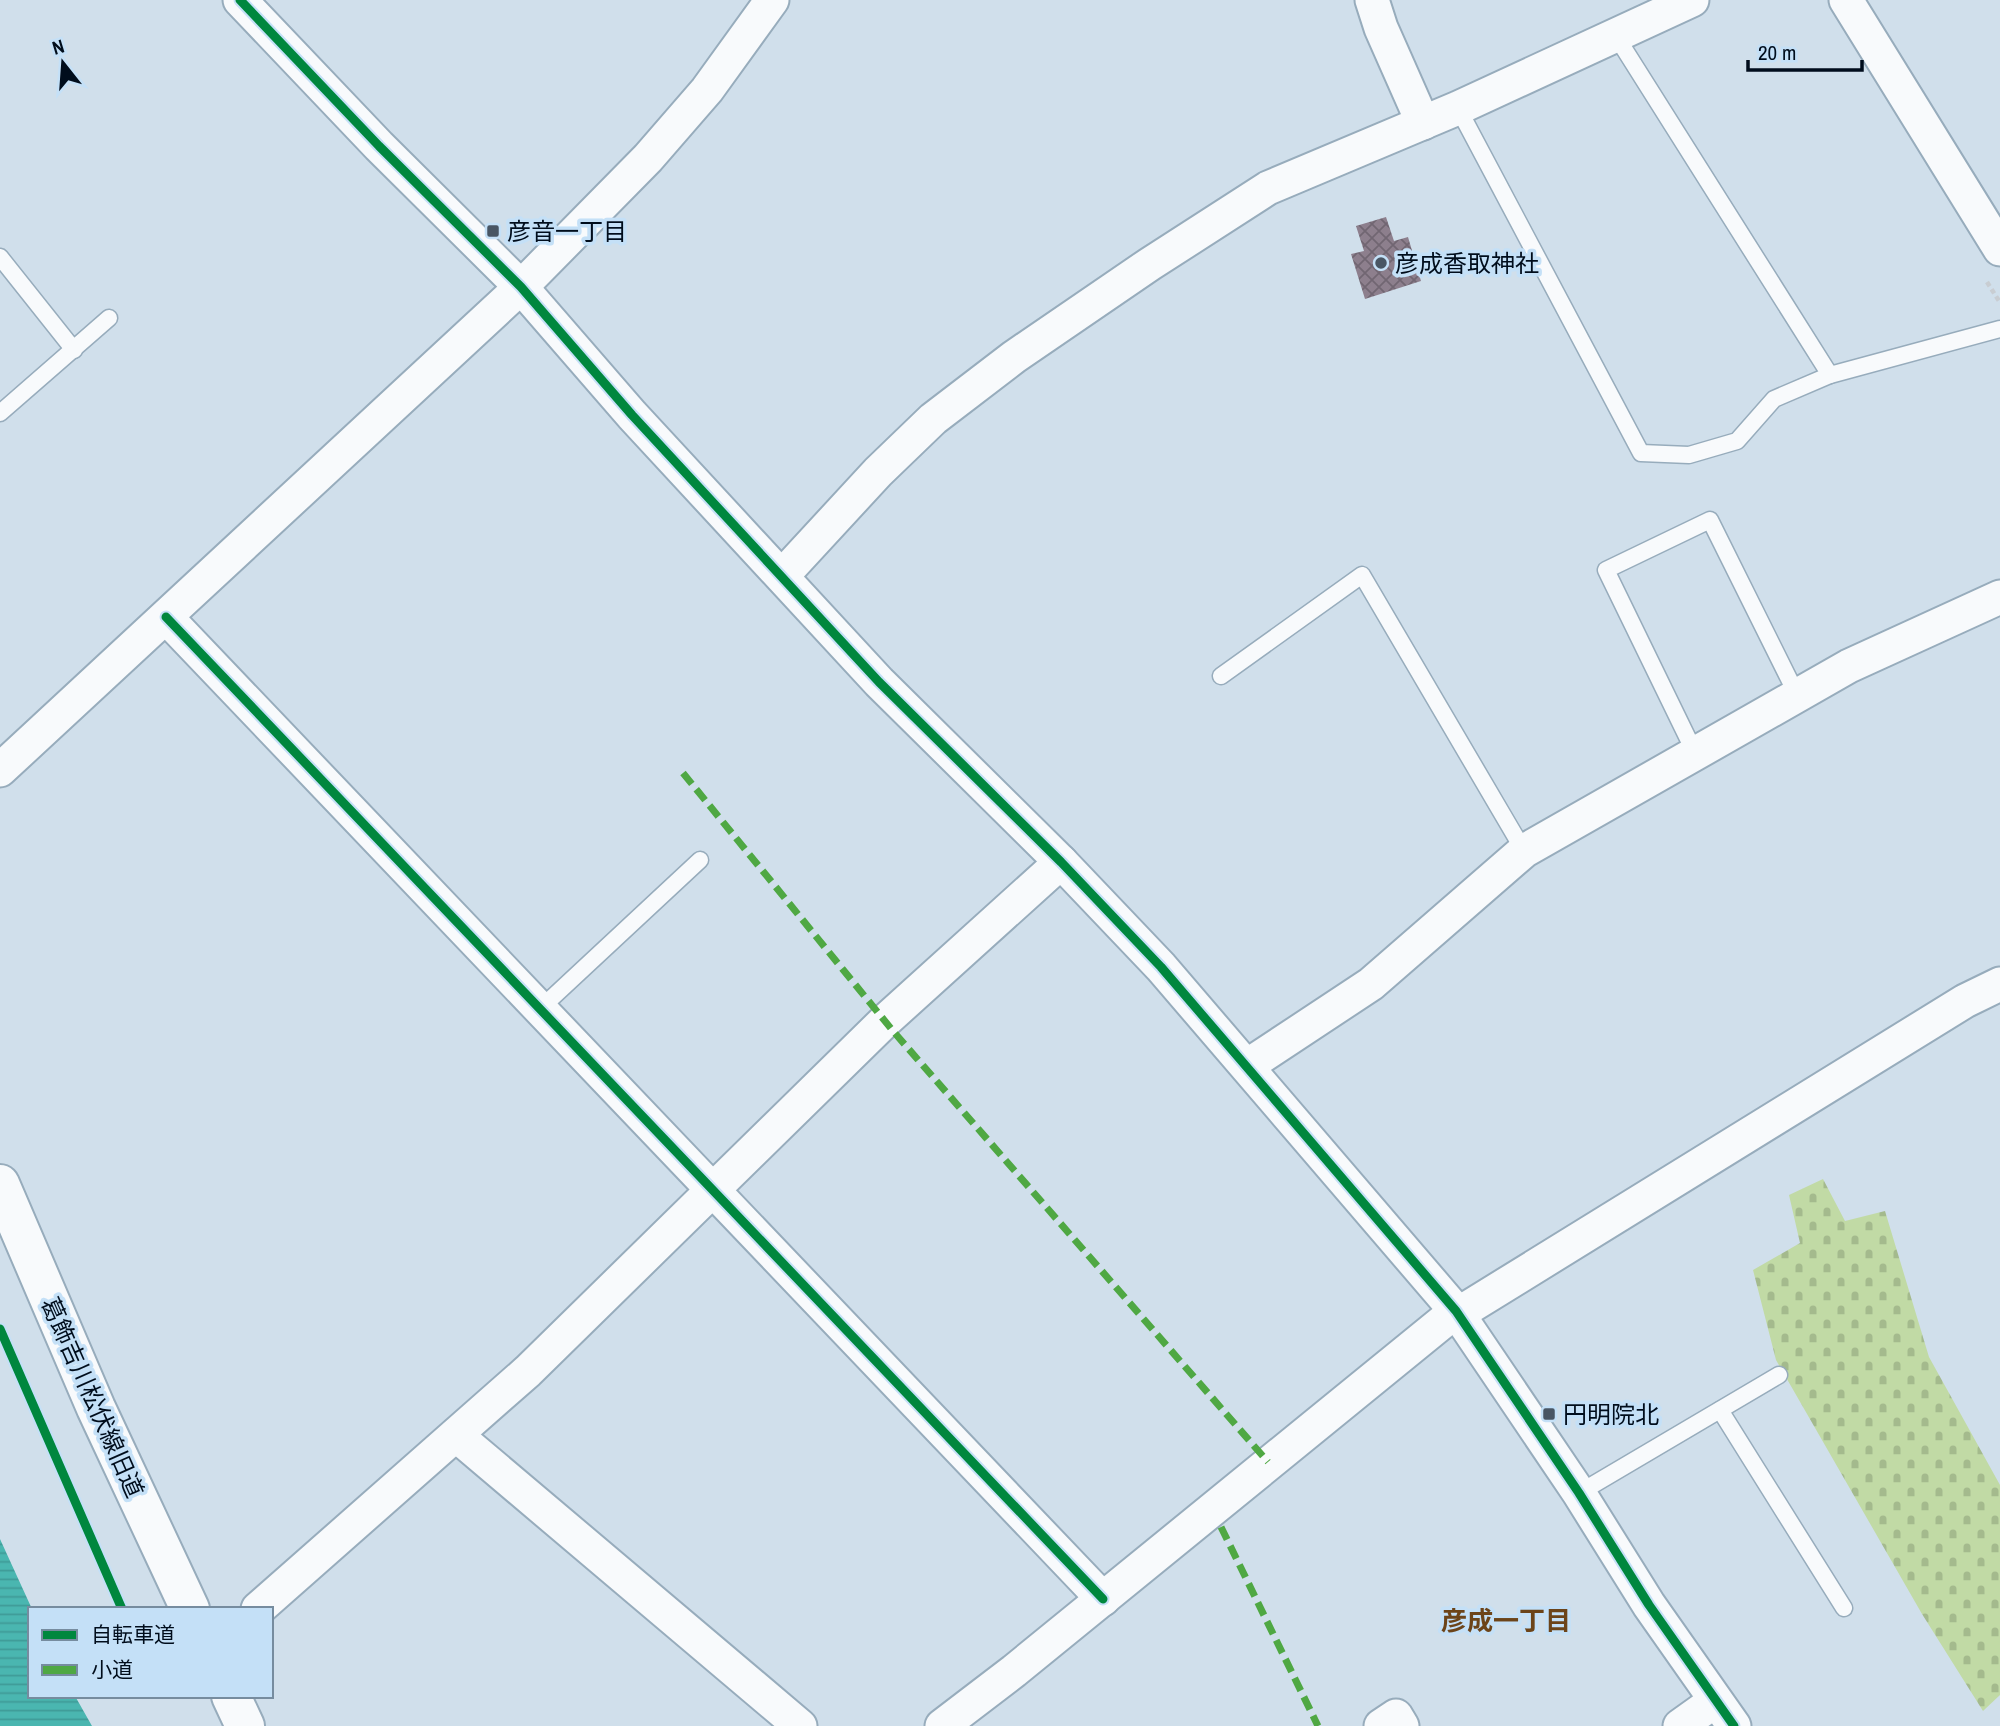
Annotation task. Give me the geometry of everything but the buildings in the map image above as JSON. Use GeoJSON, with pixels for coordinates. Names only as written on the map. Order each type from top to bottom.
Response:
{"type":"FeatureCollection","features":[{"type":"Feature","properties":{"kind":"street"},"geometry":{"type":"LineString","coordinates":[[240,0],[379,146],[521,287],[632,415],[879,682],[1061,862],[1161,967],[1457,1312],[1579,1493],[1649,1605],[1724,1713],[1680,1726]]}},
{"type":"Feature","properties":{"kind":"street"},"geometry":{"type":"LineString","coordinates":[[0,770],[521,287],[648,158],[690,110],[772,0]]}},
{"type":"Feature","properties":{"kind":"street"},"geometry":{"type":"LineString","coordinates":[[1372,0],[1381,28],[1423,123]]}},
{"type":"Feature","properties":{"kind":"street"},"geometry":{"type":"LineString","coordinates":[[782,576],[878,472],[933,419],[1014,357],[1268,188],[1458,108],[1616,36],[1655,8],[1692,0]]}},
{"type":"Feature","properties":{"kind":"street"},"geometry":{"type":"LineString","coordinates":[[1846,0],[1996,232]]}},
{"type":"Feature","properties":{"kind":"street"},"geometry":{"type":"LineString","coordinates":[[1247,1066],[1371,984],[1524,850],[1849,666],[2000,597]]}},
{"type":"Feature","properties":{"kind":"street"},"geometry":{"type":"LineString","coordinates":[[166,617],[1103,1599]]}},
{"type":"Feature","properties":{"kind":"street"},"geometry":{"type":"LineString","coordinates":[[260,1607],[528,1371],[885,1021],[1061,862]]}},
{"type":"Feature","properties":{"kind":"street"},"geometry":{"type":"LineString","coordinates":[[942,1726],[1457,1312],[1965,1001],[2000,984]]}},
{"type":"Feature","properties":{"kind":"street","name":"葛飾吉川松伏線旧道"},"geometry":{"type":"LineString","coordinates":[[0,1184],[96,1408],[189,1607]]}},
{"type":"Feature","properties":{"kind":"street"},"geometry":{"type":"LineString","coordinates":[[456,1435],[800,1726]]}},
{"type":"Feature","properties":{"kind":"street"},"geometry":{"type":"LineString","coordinates":[[232,1698],[246,1726]]}},
{"type":"Feature","properties":{"kind":"street"},"geometry":{"type":"LineString","coordinates":[[1381,1726],[1396,1716],[1402,1726]]}},
{"type":"Feature","properties":{"kind":"lane"},"geometry":{"type":"LineString","coordinates":[[1616,36],[1830,375]]}},
{"type":"Feature","properties":{"kind":"lane"},"geometry":{"type":"LineString","coordinates":[[1458,108],[1641,453],[1689,455],[1737,441],[1774,399],[1830,375],[2000,329]]}},
{"type":"Feature","properties":{"kind":"lane"},"geometry":{"type":"LineString","coordinates":[[0,257],[74,349]]}},
{"type":"Feature","properties":{"kind":"lane"},"geometry":{"type":"LineString","coordinates":[[0,413],[110,318]]}},
{"type":"Feature","properties":{"kind":"lane"},"geometry":{"type":"LineString","coordinates":[[1695,753],[1606,570],[1710,520],[1797,695]]}},
{"type":"Feature","properties":{"kind":"lane"},"geometry":{"type":"LineString","coordinates":[[1221,676],[1362,575],[1524,850]]}},
{"type":"Feature","properties":{"kind":"lane"},"geometry":{"type":"LineString","coordinates":[[541,1007],[700,860]]}},
{"type":"Feature","properties":{"kind":"lane"},"geometry":{"type":"LineString","coordinates":[[1579,1493],[1779,1375]]}},
{"type":"Feature","properties":{"kind":"lane"},"geometry":{"type":"LineString","coordinates":[[1720,1410],[1844,1608]]}},
{"type":"Feature","properties":{"kind":"green space"},"geometry":{"type":"Polygon","coordinates":[[[1823,1179],[1845,1221],[1885,1211],[1929,1357],[2000,1485],[2000,1695],[1983,1711],[1922,1614],[1776,1360],[1753,1270],[1800,1243],[1789,1195],[1823,1179]]]}},
{"type":"Feature","properties":{"kind":"shaded area"},"geometry":{"type":"Polygon","coordinates":[[[0,1539],[31,1607],[28,1607],[28,1698],[76,1698],[92,1726],[0,1726],[0,1539]]]}},
{"type":"Feature","properties":{"kind":"marked path"},"geometry":{"type":"LineString","coordinates":[[683,773],[893,1031],[1268,1462]]}},
{"type":"Feature","properties":{"kind":"marked path"},"geometry":{"type":"LineString","coordinates":[[1221,1527],[1318,1726]]}},
{"type":"Feature","properties":{"kind":"cycle path"},"geometry":{"type":"LineString","coordinates":[[240,0],[379,146],[521,287],[632,415],[879,682],[1061,862],[1161,967],[1456,1311],[1579,1493],[1649,1605],[1734,1726]]}},
{"type":"Feature","properties":{"kind":"cycle path"},"geometry":{"type":"LineString","coordinates":[[166,617],[1103,1599]]}},
{"type":"Feature","properties":{"kind":"cycle path"},"geometry":{"type":"LineString","coordinates":[[0,1329],[121,1607]]}},
{"type":"Feature","properties":{"kind":"place","name":"彦音一丁目"},"geometry":{"type":"Point","coordinates":[493,231]}},
{"type":"Feature","properties":{"kind":"place","name":"彦成香取神社"},"geometry":{"type":"Point","coordinates":[1381,263]}},
{"type":"Feature","properties":{"kind":"place","name":"円明院北"},"geometry":{"type":"Point","coordinates":[1549,1414]}},
{"type":"Feature","properties":{"kind":"district","name":"彦成一丁目"},"geometry":{"type":"Point","coordinates":[1506,1620]}}]}
